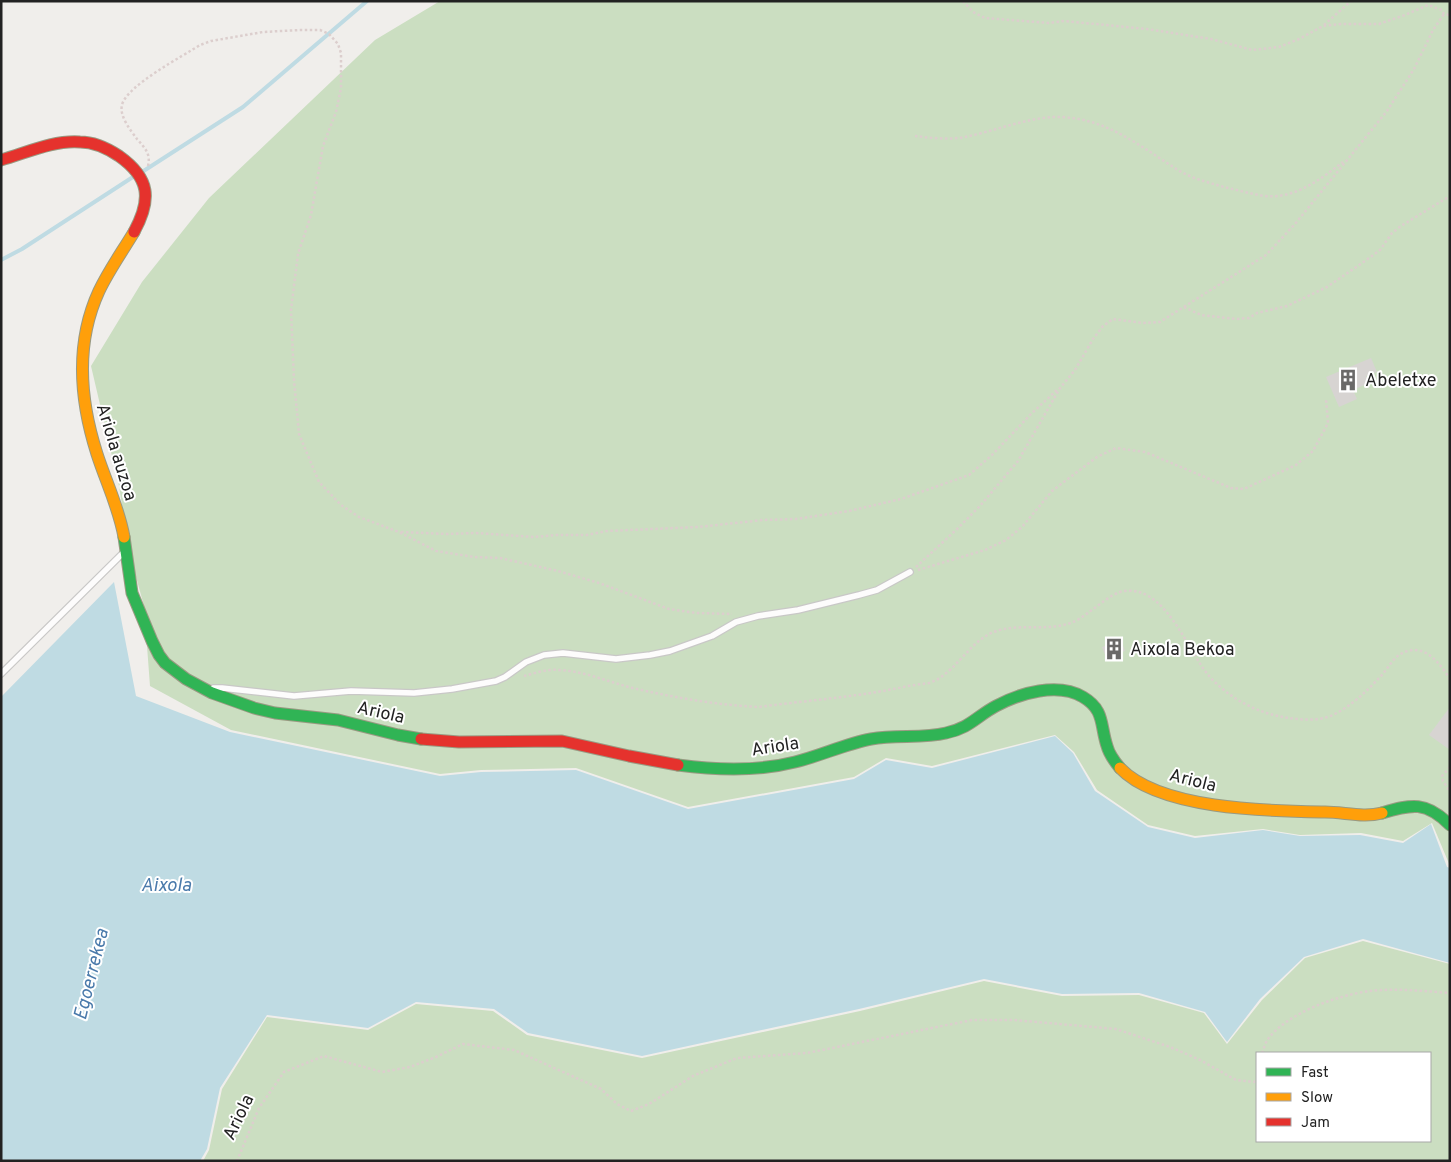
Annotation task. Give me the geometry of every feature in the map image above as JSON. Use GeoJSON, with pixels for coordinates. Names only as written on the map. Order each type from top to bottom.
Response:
{"type":"FeatureCollection","features":[{"type":"Feature","properties":{"kind":"street"},"geometry":{"type":"LineString","coordinates":[[1,160],[19,156],[54,143],[73,141],[98,144],[110,149],[135,169],[140,176]]}},
{"type":"Feature","properties":{"kind":"street","name":"Ariola auzoa"},"geometry":{"type":"LineString","coordinates":[[124,552],[123,532],[90,430],[83,397],[82,357],[86,327],[95,298],[142,214],[145,200],[144,184],[140,176]]}},
{"type":"Feature","properties":{"kind":"street","name":"Ariola"},"geometry":{"type":"LineString","coordinates":[[124,552],[132,593],[156,651],[163,662],[203,689],[242,705],[269,712],[336,719],[403,736],[432,740],[571,741],[604,751],[666,763],[714,769],[746,769],[799,762],[862,740],[889,736],[941,735],[967,726],[1000,704],[1033,693],[1057,690],[1071,691],[1094,705],[1100,715],[1106,744],[1114,760],[1125,773],[1138,782],[1177,797],[1200,802],[1279,812],[1375,815],[1393,808],[1414,806],[1436,811],[1450,825]]}},
{"type":"Feature","properties":{"kind":"lane"},"geometry":{"type":"LineString","coordinates":[[1,674],[124,552]]}},
{"type":"Feature","properties":{"kind":"lane"},"geometry":{"type":"LineString","coordinates":[[203,689],[222,688],[294,696],[351,691],[414,693],[452,689],[496,681],[526,662],[544,655],[563,653],[616,658],[650,656],[670,651],[712,636],[736,622],[758,616],[798,610],[877,590],[910,572]]}},
{"type":"Feature","properties":{"kind":"path"},"geometry":{"type":"LineString","coordinates":[[963,1],[973,12],[985,18],[1049,23],[1064,21],[1147,28],[1211,39],[1252,50],[1279,47],[1299,39],[1323,26],[1351,1]]}},
{"type":"Feature","properties":{"kind":"path"},"geometry":{"type":"LineString","coordinates":[[1323,26],[1379,24],[1428,5],[1442,10],[1444,14],[1450,15]]}},
{"type":"Feature","properties":{"kind":"path"},"geometry":{"type":"LineString","coordinates":[[399,532],[476,533],[534,537],[698,528],[763,520],[796,519],[849,511],[901,499],[969,475],[1060,388],[1075,370],[1093,339],[1108,322],[1113,319],[1143,323],[1160,322],[1266,255],[1295,224],[1386,111],[1414,69],[1433,30],[1444,14]]}},
{"type":"Feature","properties":{"kind":"path"},"geometry":{"type":"LineString","coordinates":[[140,176],[147,169],[148,153],[127,124],[121,107],[124,98],[137,85],[200,45],[211,41],[263,32],[320,30],[329,34],[338,44],[342,67],[341,88],[336,112],[323,146],[311,215],[298,254],[291,310],[299,434],[319,482],[341,505],[359,517],[399,532],[436,551],[474,557],[500,558],[558,570],[669,609],[696,613],[734,614]]}},
{"type":"Feature","properties":{"kind":"path"},"geometry":{"type":"LineString","coordinates":[[915,136],[934,138],[962,137],[1060,117],[1083,120],[1112,130],[1195,179],[1236,191],[1266,196],[1280,195],[1310,186],[1346,160]]}},
{"type":"Feature","properties":{"kind":"path"},"geometry":{"type":"LineString","coordinates":[[1184,307],[1201,315],[1236,319],[1249,318],[1257,313],[1286,306],[1326,287],[1365,261],[1380,250],[1392,233],[1401,226],[1450,196]]}},
{"type":"Feature","properties":{"kind":"path"},"geometry":{"type":"LineString","coordinates":[[910,572],[957,530],[1018,461],[1060,388]]}},
{"type":"Feature","properties":{"kind":"path"},"geometry":{"type":"LineString","coordinates":[[910,572],[985,550],[1006,540],[1022,527],[1052,491],[1097,457],[1116,448],[1145,452],[1231,488],[1244,489],[1296,465],[1313,451],[1328,422],[1326,399]]}},
{"type":"Feature","properties":{"kind":"path"},"geometry":{"type":"LineString","coordinates":[[520,676],[556,670],[575,672],[635,689],[709,703],[759,707],[868,694],[930,682],[941,676],[976,642],[990,633],[1025,627],[1059,626],[1074,622],[1116,593],[1126,590],[1146,595],[1167,612],[1210,677],[1225,691],[1240,701],[1264,712],[1286,718],[1309,720],[1330,716],[1346,708],[1359,698],[1398,656],[1410,651],[1423,650],[1436,659],[1450,680]]}},
{"type":"Feature","properties":{"kind":"path"},"geometry":{"type":"LineString","coordinates":[[1450,767],[1442,776],[1450,791]]}},
{"type":"Feature","properties":{"kind":"path"},"geometry":{"type":"LineString","coordinates":[[1262,1052],[1267,1040],[1282,1026],[1317,1004],[1369,991],[1405,990],[1450,993]]}},
{"type":"Feature","properties":{"kind":"path","name":"Ariola"},"geometry":{"type":"LineString","coordinates":[[237,1161],[259,1108],[284,1072],[324,1056],[382,1072],[410,1067],[463,1044],[514,1050],[601,1090],[617,1104],[631,1112],[649,1104],[693,1076],[736,1058],[807,1053],[972,1020],[1014,1020],[1116,1029],[1170,1047],[1200,1060],[1236,1080],[1254,1082],[1256,1080]]}},
{"type":"Feature","properties":{"kind":"green space"},"geometry":{"type":"Polygon","coordinates":[[[440,1],[1450,1],[1450,866],[1432,823],[1403,841],[1361,833],[1300,835],[1263,829],[1195,836],[1148,825],[1097,790],[1074,752],[1055,735],[932,766],[886,758],[854,777],[688,807],[576,768],[481,770],[440,774],[231,730],[150,686],[144,606],[130,555],[119,486],[91,366],[142,282],[209,198],[375,40],[440,1]]]}},
{"type":"Feature","properties":{"kind":"green space"},"geometry":{"type":"Polygon","coordinates":[[[1363,941],[1450,964],[1450,1161],[203,1161],[209,1150],[222,1089],[267,1017],[368,1030],[416,1004],[493,1011],[527,1035],[642,1058],[860,1011],[984,981],[1062,996],[1139,995],[1204,1013],[1227,1044],[1262,1000],[1305,958],[1363,941]]]}},
{"type":"Feature","properties":{"kind":"water","name":"Aixola"},"geometry":{"type":"Polygon","coordinates":[[[114,582],[136,696],[230,732],[440,776],[481,772],[576,770],[688,809],[854,779],[886,760],[932,768],[1055,736],[1073,753],[1095,791],[1148,827],[1195,838],[1263,830],[1300,836],[1360,835],[1403,843],[1431,824],[1447,867],[1450,868],[1450,963],[1363,939],[1304,957],[1260,999],[1227,1042],[1205,1012],[1139,993],[1062,994],[984,979],[859,1009],[642,1056],[528,1033],[494,1009],[416,1002],[368,1028],[267,1015],[220,1088],[207,1149],[200,1161],[1,1161],[1,697],[114,582]]]}},
{"type":"Feature","properties":{"kind":"building","name":"Abeletxe"},"geometry":{"type":"Polygon","coordinates":[[[1371,358],[1377,372],[1366,376],[1369,383],[1353,390],[1357,399],[1339,407],[1326,377],[1371,358]]]}},
{"type":"Feature","properties":{"kind":"building","name":"Aixola Bekoa"},"geometry":{"type":"Polygon","coordinates":[[[1120,637],[1125,651],[1106,657],[1102,647],[1111,644],[1110,641],[1120,637]]]}},
{"type":"Feature","properties":{"kind":"building"},"geometry":{"type":"Polygon","coordinates":[[[1450,707],[1450,750],[1429,735],[1450,707]]]}},
{"type":"Feature","properties":{"kind":"waterway"},"geometry":{"type":"LineString","coordinates":[[142,172],[243,107],[367,1]]}},
{"type":"Feature","properties":{"kind":"waterway"},"geometry":{"type":"LineString","coordinates":[[1,260],[22,249],[136,175]]}},
{"type":"Feature","properties":{"kind":"traffic: fast"},"geometry":{"type":"LineString","coordinates":[[124,537],[132,593],[152,641],[165,663],[186,679],[212,693],[254,708],[275,713],[338,720],[421,739]]}},
{"type":"Feature","properties":{"kind":"traffic: fast"},"geometry":{"type":"LineString","coordinates":[[678,765],[721,769],[751,769],[780,765],[871,739],[937,735],[961,728],[989,710],[1027,693],[1062,690],[1083,697],[1095,707],[1101,718],[1108,749],[1120,768]]}},
{"type":"Feature","properties":{"kind":"traffic: fast"},"geometry":{"type":"LineString","coordinates":[[1382,813],[1410,807],[1426,808],[1450,825]]}},
{"type":"Feature","properties":{"kind":"traffic: slow"},"geometry":{"type":"LineString","coordinates":[[124,537],[119,516],[91,434],[84,393],[83,351],[91,311],[99,291],[134,232]]}},
{"type":"Feature","properties":{"kind":"traffic: slow"},"geometry":{"type":"LineString","coordinates":[[1120,768],[1138,782],[1161,792],[1188,800],[1217,805],[1275,811],[1332,812],[1361,815],[1382,813]]}},
{"type":"Feature","properties":{"kind":"traffic: jam"},"geometry":{"type":"LineString","coordinates":[[1,160],[50,145],[70,142],[85,142],[110,150],[129,164],[137,173],[145,190],[144,209],[134,232]]}},
{"type":"Feature","properties":{"kind":"traffic: jam"},"geometry":{"type":"LineString","coordinates":[[421,739],[459,742],[562,741],[678,765]]}},
{"type":"Feature","properties":{"kind":"place","name":"Abeletxe"},"geometry":{"type":"Point","coordinates":[1348,380]}},
{"type":"Feature","properties":{"kind":"place","name":"Aixola Bekoa"},"geometry":{"type":"Point","coordinates":[1114,649]}},
{"type":"Feature","properties":{"kind":"water label","name":"Egoerrekea"},"geometry":{"type":"Point","coordinates":[90,974]}}]}
